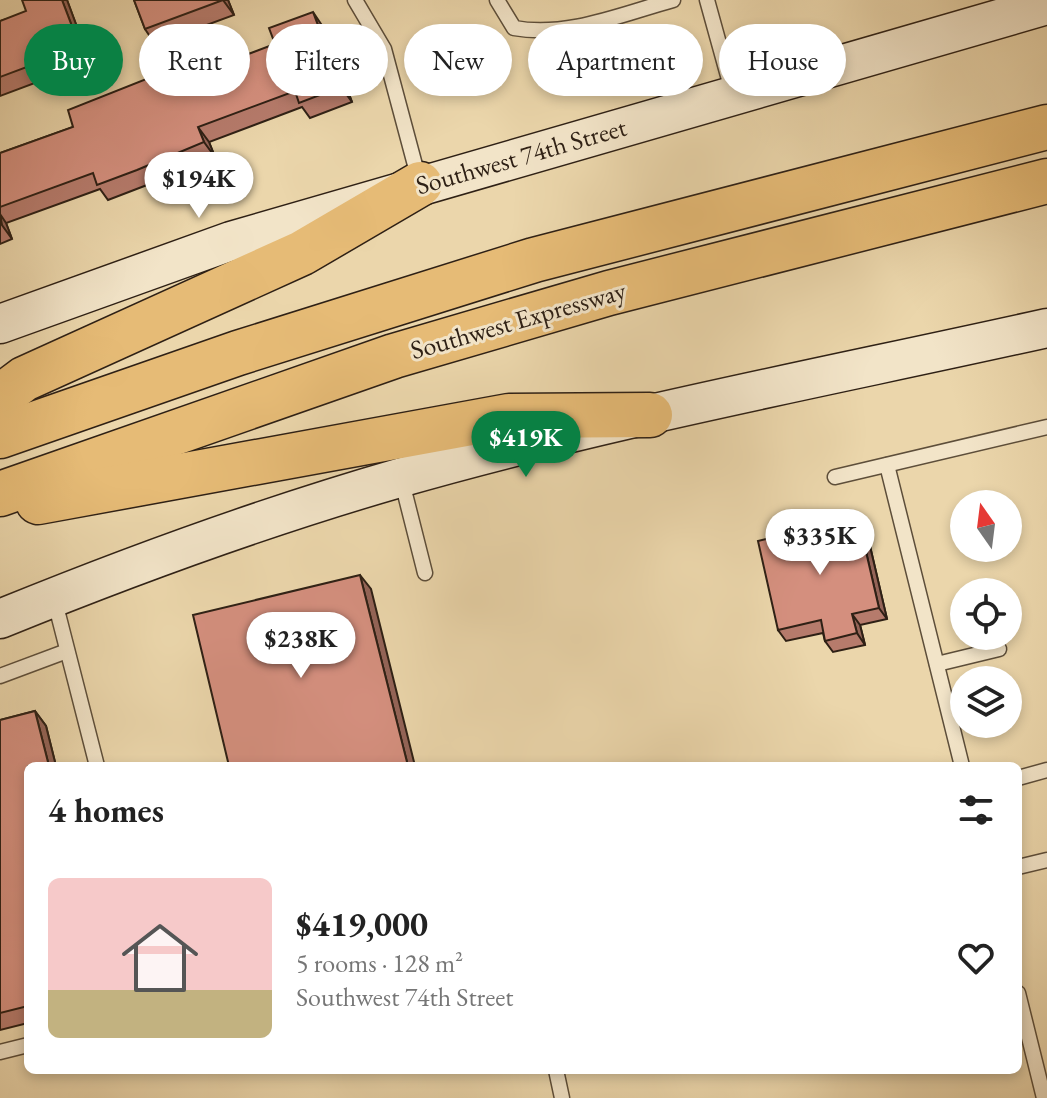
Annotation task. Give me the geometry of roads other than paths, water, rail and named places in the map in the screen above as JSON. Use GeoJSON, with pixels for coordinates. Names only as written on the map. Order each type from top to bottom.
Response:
{"type":"FeatureCollection","features":[{"type":"Feature","properties":{"kind":"highway","name":"Southwest Expressway"},"geometry":{"type":"LineString","coordinates":[[0,436],[238,353],[534,260],[1047,127]]}},
{"type":"Feature","properties":{"kind":"highway","name":"Southwest Expressway"},"geometry":{"type":"LineString","coordinates":[[0,494],[394,356],[609,293],[1047,181]]}},
{"type":"Feature","properties":{"kind":"highway"},"geometry":{"type":"LineString","coordinates":[[0,397],[24,379],[302,253],[420,184]]}},
{"type":"Feature","properties":{"kind":"highway"},"geometry":{"type":"LineString","coordinates":[[0,509],[509,416],[650,415]]}},
{"type":"Feature","properties":{"kind":"main road","name":"Southwest 74th Street"},"geometry":{"type":"LineString","coordinates":[[846,58],[1002,9],[1047,5]]}},
{"type":"Feature","properties":{"kind":"main road","name":"Southwest 74th Street"},"geometry":{"type":"LineString","coordinates":[[0,324],[231,241],[726,96]]}},
{"type":"Feature","properties":{"kind":"main road"},"geometry":{"type":"LineString","coordinates":[[0,619],[54,597],[401,478],[650,415],[1047,328]]}},
{"type":"Feature","properties":{"kind":"lane"},"geometry":{"type":"LineString","coordinates":[[355,0],[384,49],[420,184]]}},
{"type":"Feature","properties":{"kind":"lane"},"geometry":{"type":"LineString","coordinates":[[497,0],[514,28],[532,31],[557,31],[673,0]]}},
{"type":"Feature","properties":{"kind":"lane"},"geometry":{"type":"LineString","coordinates":[[707,0],[719,43]]}},
{"type":"Feature","properties":{"kind":"lane"},"geometry":{"type":"LineString","coordinates":[[835,477],[1047,427]]}},
{"type":"Feature","properties":{"kind":"lane"},"geometry":{"type":"LineString","coordinates":[[887,465],[961,762]]}},
{"type":"Feature","properties":{"kind":"lane"},"geometry":{"type":"LineString","coordinates":[[401,478],[425,573]]}},
{"type":"Feature","properties":{"kind":"lane"},"geometry":{"type":"LineString","coordinates":[[54,597],[96,762]]}},
{"type":"Feature","properties":{"kind":"lane"},"geometry":{"type":"LineString","coordinates":[[937,664],[995,650]]}},
{"type":"Feature","properties":{"kind":"lane"},"geometry":{"type":"LineString","coordinates":[[0,676],[67,651]]}},
{"type":"Feature","properties":{"kind":"lane"},"geometry":{"type":"LineString","coordinates":[[1022,777],[1047,770]]}},
{"type":"Feature","properties":{"kind":"lane"},"geometry":{"type":"LineString","coordinates":[[1022,866],[1047,860]]}},
{"type":"Feature","properties":{"kind":"lane"},"geometry":{"type":"LineString","coordinates":[[1022,1009],[1044,1098]]}},
{"type":"Feature","properties":{"kind":"lane"},"geometry":{"type":"LineString","coordinates":[[0,1052],[24,1046]]}},
{"type":"Feature","properties":{"kind":"lane"},"geometry":{"type":"LineString","coordinates":[[557,1074],[562,1098]]}}]}
